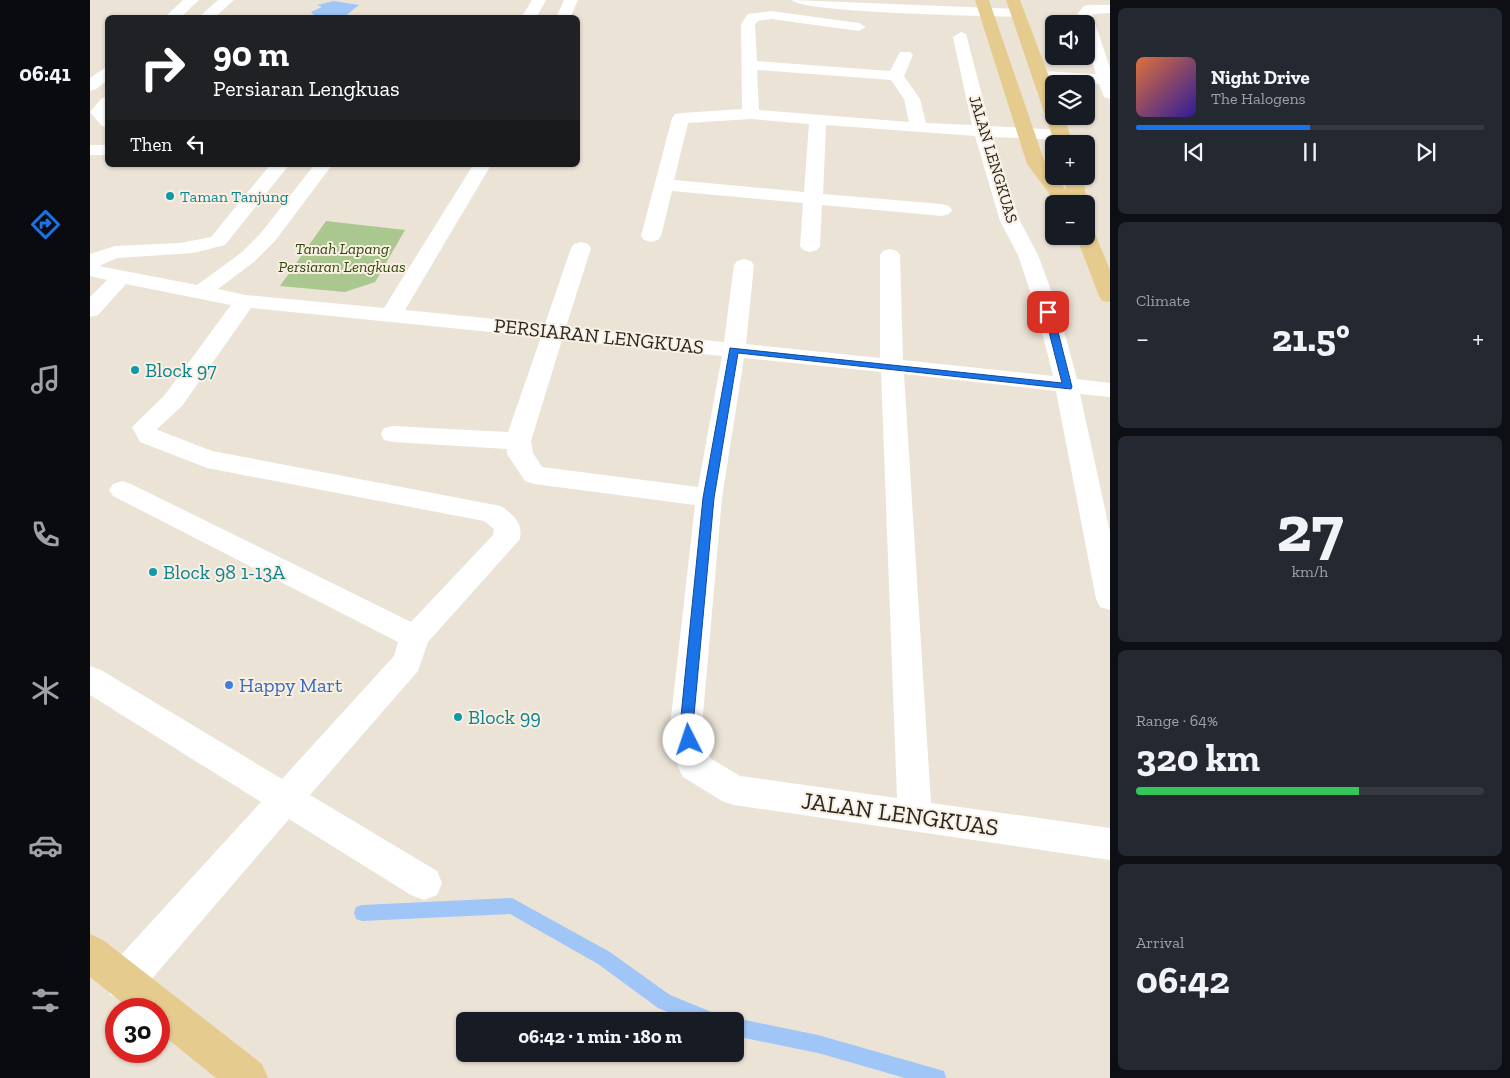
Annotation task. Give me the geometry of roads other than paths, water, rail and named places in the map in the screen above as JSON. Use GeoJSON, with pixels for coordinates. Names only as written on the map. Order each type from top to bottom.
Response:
{"type":"FeatureCollection","features":[{"type":"Feature","properties":{"kind":"main road"},"geometry":{"type":"LineString","coordinates":[[985,6],[1036,164],[1060,195]]}},
{"type":"Feature","properties":{"kind":"main road"},"geometry":{"type":"LineString","coordinates":[[1016,7],[1045,86]]}},
{"type":"Feature","properties":{"kind":"main road"},"geometry":{"type":"LineString","coordinates":[[995,36],[1012,44],[1020,66],[1042,76]]}},
{"type":"Feature","properties":{"kind":"main road"},"geometry":{"type":"LineString","coordinates":[[1026,132],[1034,112],[1024,81],[1033,76],[1042,76]]}},
{"type":"Feature","properties":{"kind":"main road"},"geometry":{"type":"LineString","coordinates":[[1090,245],[1110,296]]}},
{"type":"Feature","properties":{"kind":"main road"},"geometry":{"type":"LineString","coordinates":[[90,953],[248,1078]]}},
{"type":"Feature","properties":{"kind":"street"},"geometry":{"type":"LineString","coordinates":[[174,15],[192,0]]}},
{"type":"Feature","properties":{"kind":"street"},"geometry":{"type":"LineString","coordinates":[[209,15],[227,0]]}},
{"type":"Feature","properties":{"kind":"street"},"geometry":{"type":"LineString","coordinates":[[530,15],[539,0]]}},
{"type":"Feature","properties":{"kind":"street"},"geometry":{"type":"LineString","coordinates":[[564,15],[571,0]]}},
{"type":"Feature","properties":{"kind":"street"},"geometry":{"type":"LineString","coordinates":[[800,0],[815,4],[878,3],[1016,7]]}},
{"type":"Feature","properties":{"kind":"street"},"geometry":{"type":"LineString","coordinates":[[1042,76],[1108,84],[1085,13],[1089,9],[1110,9]]}},
{"type":"Feature","properties":{"kind":"street"},"geometry":{"type":"LineString","coordinates":[[751,114],[748,24],[753,17],[771,15],[858,27]]}},
{"type":"Feature","properties":{"kind":"street","name":"JALAN LENGKUAS"},"geometry":{"type":"LineString","coordinates":[[962,37],[982,130],[1010,221],[1028,255],[1048,312],[1067,387],[1110,599]]}},
{"type":"Feature","properties":{"kind":"street"},"geometry":{"type":"LineString","coordinates":[[896,76],[905,55]]}},
{"type":"Feature","properties":{"kind":"street"},"geometry":{"type":"LineString","coordinates":[[750,65],[896,76]]}},
{"type":"Feature","properties":{"kind":"street"},"geometry":{"type":"LineString","coordinates":[[90,86],[105,74]]}},
{"type":"Feature","properties":{"kind":"street"},"geometry":{"type":"LineString","coordinates":[[896,76],[912,99],[919,128]]}},
{"type":"Feature","properties":{"kind":"street"},"geometry":{"type":"LineString","coordinates":[[105,105],[98,111],[105,119]]}},
{"type":"Feature","properties":{"kind":"street"},"geometry":{"type":"LineString","coordinates":[[651,236],[681,118],[751,114],[919,128],[1026,132],[1045,136]]}},
{"type":"Feature","properties":{"kind":"street"},"geometry":{"type":"LineString","coordinates":[[810,246],[818,120]]}},
{"type":"Feature","properties":{"kind":"street"},"geometry":{"type":"LineString","coordinates":[[90,150],[105,150]]}},
{"type":"Feature","properties":{"kind":"street"},"geometry":{"type":"LineString","coordinates":[[90,262],[118,252],[183,249],[206,246],[218,241],[278,167]]}},
{"type":"Feature","properties":{"kind":"street"},"geometry":{"type":"LineString","coordinates":[[201,292],[248,257],[268,237],[321,167]]}},
{"type":"Feature","properties":{"kind":"street"},"geometry":{"type":"LineString","coordinates":[[392,314],[481,167]]}},
{"type":"Feature","properties":{"kind":"street"},"geometry":{"type":"LineString","coordinates":[[664,185],[942,210]]}},
{"type":"Feature","properties":{"kind":"street"},"geometry":{"type":"LineString","coordinates":[[582,248],[518,441],[520,454],[534,475],[709,498],[734,350],[744,265]]}},
{"type":"Feature","properties":{"kind":"street"},"geometry":{"type":"LineString","coordinates":[[890,255],[892,366],[915,817]]}},
{"type":"Feature","properties":{"kind":"street","name":"PERSIARAN LENGKUAS"},"geometry":{"type":"LineString","coordinates":[[90,270],[245,301],[392,314],[892,366],[1067,387],[1110,390]]}},
{"type":"Feature","properties":{"kind":"street"},"geometry":{"type":"LineString","coordinates":[[90,310],[122,276]]}},
{"type":"Feature","properties":{"kind":"street"},"geometry":{"type":"LineString","coordinates":[[124,981],[407,662],[415,636],[506,539],[508,529],[504,521],[492,513],[207,459],[149,436],[144,427],[173,401],[245,301]]}},
{"type":"Feature","properties":{"kind":"street"},"geometry":{"type":"LineString","coordinates":[[393,434],[518,441]]}},
{"type":"Feature","properties":{"kind":"street"},"geometry":{"type":"LineString","coordinates":[[122,490],[415,636]]}},
{"type":"Feature","properties":{"kind":"street","name":"JALAN LENGKUAS"},"geometry":{"type":"LineString","coordinates":[[709,498],[686,726],[695,767],[734,790],[1110,844]]}},
{"type":"Feature","properties":{"kind":"street"},"geometry":{"type":"LineString","coordinates":[[90,679],[424,883]]}},
{"type":"Feature","properties":{"kind":"water"},"geometry":{"type":"Polygon","coordinates":[[[334,1],[359,5],[346,15],[314,15],[311,12],[322,7],[317,5],[334,1]]]}},
{"type":"Feature","properties":{"kind":"waterway"},"geometry":{"type":"LineString","coordinates":[[362,913],[512,906],[604,958],[664,1002],[690,1012]]}},
{"type":"Feature","properties":{"kind":"waterway"},"geometry":{"type":"LineString","coordinates":[[744,1029],[818,1044],[937,1078]]}},
{"type":"Feature","properties":{"kind":"place","name":"Taman Tanjung"},"geometry":{"type":"Point","coordinates":[170,196]}},
{"type":"Feature","properties":{"kind":"place","name":"Block 97"},"geometry":{"type":"Point","coordinates":[135,370]}},
{"type":"Feature","properties":{"kind":"place","name":"Block 98 1-13A"},"geometry":{"type":"Point","coordinates":[153,572]}},
{"type":"Feature","properties":{"kind":"place","name":"Happy Mart"},"geometry":{"type":"Point","coordinates":[229,685]}},
{"type":"Feature","properties":{"kind":"place","name":"Block 99"},"geometry":{"type":"Point","coordinates":[458,717]}},
{"type":"Feature","properties":{"kind":"park label","name":"Tanah Lapang Persiaran Lengkuas"},"geometry":{"type":"Point","coordinates":[342,257]}}]}
